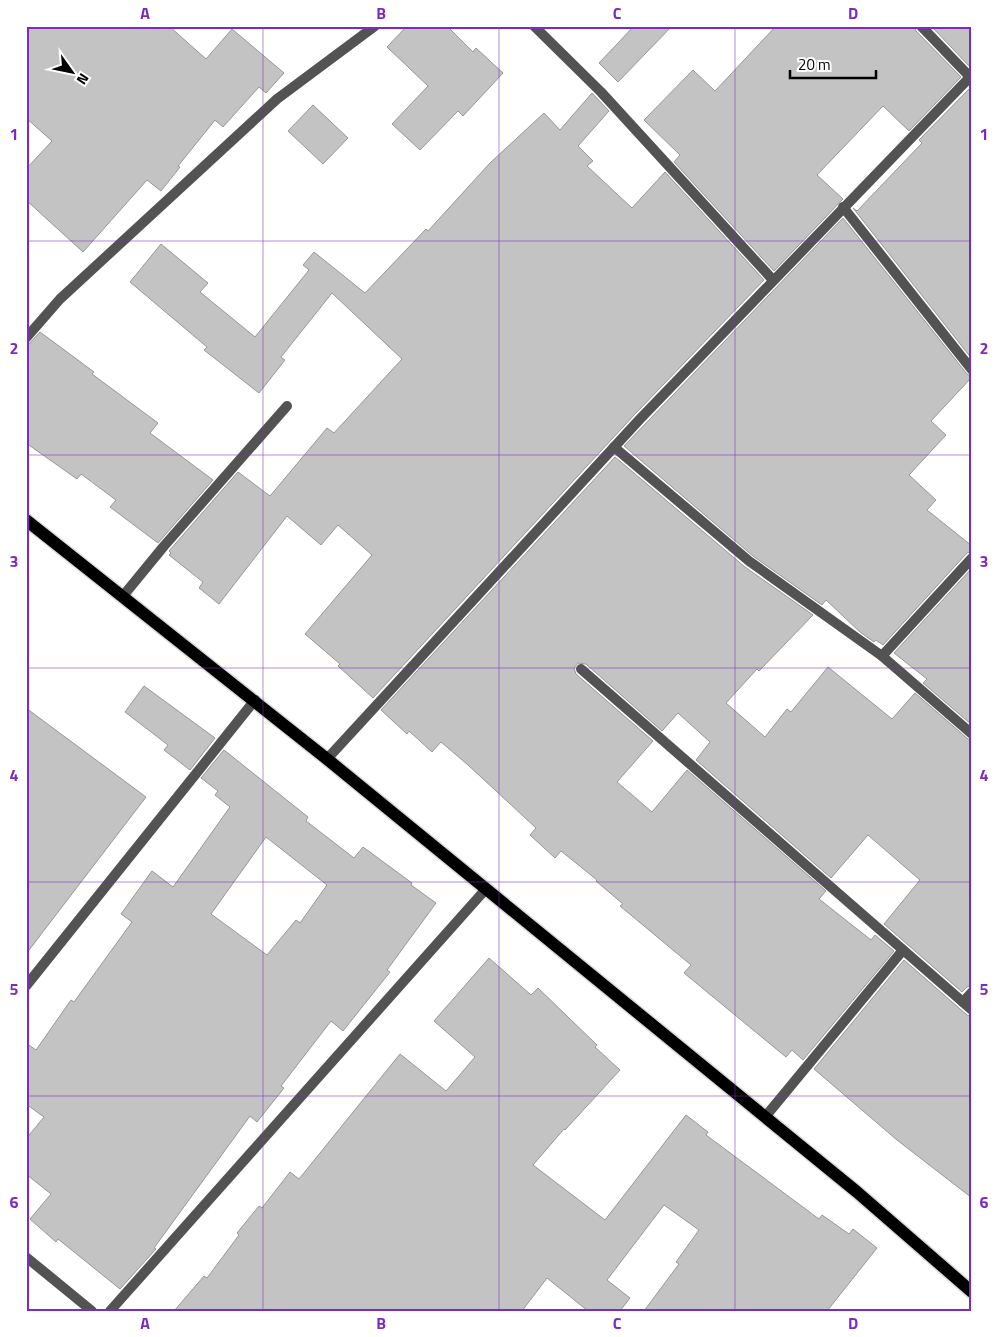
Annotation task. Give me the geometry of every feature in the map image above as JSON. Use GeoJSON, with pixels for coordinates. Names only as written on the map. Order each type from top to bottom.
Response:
{"type":"FeatureCollection","features":[{"type":"Feature","properties":{"kind":"main road"},"geometry":{"type":"LineString","coordinates":[[26,520],[327,758],[485,890],[857,1192],[972,1292]]}},
{"type":"Feature","properties":{"kind":"street"},"geometry":{"type":"LineString","coordinates":[[26,338],[60,299],[277,99],[375,26]]}},
{"type":"Feature","properties":{"kind":"street"},"geometry":{"type":"LineString","coordinates":[[534,26],[601,92],[774,280]]}},
{"type":"Feature","properties":{"kind":"street"},"geometry":{"type":"LineString","coordinates":[[327,758],[614,447],[971,77],[920,26]]}},
{"type":"Feature","properties":{"kind":"street"},"geometry":{"type":"LineString","coordinates":[[843,208],[972,370]]}},
{"type":"Feature","properties":{"kind":"street"},"geometry":{"type":"LineString","coordinates":[[123,596],[164,546],[287,406]]}},
{"type":"Feature","properties":{"kind":"street"},"geometry":{"type":"LineString","coordinates":[[614,447],[749,561],[882,656],[972,734]]}},
{"type":"Feature","properties":{"kind":"street"},"geometry":{"type":"LineString","coordinates":[[882,656],[972,558]]}},
{"type":"Feature","properties":{"kind":"street"},"geometry":{"type":"LineString","coordinates":[[581,669],[972,1010]]}},
{"type":"Feature","properties":{"kind":"street"},"geometry":{"type":"LineString","coordinates":[[26,986],[255,700]]}},
{"type":"Feature","properties":{"kind":"street"},"geometry":{"type":"LineString","coordinates":[[110,1311],[485,890]]}},
{"type":"Feature","properties":{"kind":"street"},"geometry":{"type":"LineString","coordinates":[[765,1117],[903,950]]}},
{"type":"Feature","properties":{"kind":"street"},"geometry":{"type":"LineString","coordinates":[[963,1002],[972,992]]}},
{"type":"Feature","properties":{"kind":"street"},"geometry":{"type":"LineString","coordinates":[[26,1257],[92,1311]]}},
{"type":"Feature","properties":{"kind":"building"},"geometry":{"type":"Polygon","coordinates":[[[26,26],[169,26],[206,59],[232,29],[284,73],[266,93],[259,87],[223,127],[215,120],[178,166],[180,167],[161,191],[147,180],[83,252],[26,200],[26,169],[52,141],[26,118],[26,26]]]}},
{"type":"Feature","properties":{"kind":"building"},"geometry":{"type":"Polygon","coordinates":[[[407,26],[447,26],[473,52],[476,48],[503,73],[463,116],[458,111],[420,150],[392,124],[428,86],[387,47],[407,26]]]}},
{"type":"Feature","properties":{"kind":"building"},"geometry":{"type":"Polygon","coordinates":[[[634,26],[672,26],[618,82],[599,63],[634,26]]]}},
{"type":"Feature","properties":{"kind":"building"},"geometry":{"type":"Polygon","coordinates":[[[776,26],[914,26],[916,31],[961,77],[909,131],[883,106],[817,175],[843,199],[774,271],[674,162],[680,155],[644,120],[693,70],[715,91],[776,26]]]}},
{"type":"Feature","properties":{"kind":"building"},"geometry":{"type":"Polygon","coordinates":[[[931,26],[972,26],[972,68],[971,68],[931,26]]]}},
{"type":"Feature","properties":{"kind":"building"},"geometry":{"type":"Polygon","coordinates":[[[972,86],[972,359],[853,208],[857,211],[922,143],[919,140],[972,86]]]}},
{"type":"Feature","properties":{"kind":"building"},"geometry":{"type":"Polygon","coordinates":[[[592,93],[609,111],[578,146],[593,161],[587,166],[632,208],[665,172],[764,280],[635,414],[373,698],[338,666],[340,664],[305,634],[372,555],[338,525],[321,545],[287,516],[219,604],[199,588],[203,582],[169,555],[171,553],[169,551],[238,472],[270,496],[327,428],[334,433],[402,359],[332,293],[281,357],[285,360],[259,393],[204,350],[207,347],[130,282],[161,244],[208,283],[200,292],[255,337],[309,270],[303,265],[314,252],[365,293],[426,229],[428,231],[490,163],[544,113],[560,130],[592,93]]]}},
{"type":"Feature","properties":{"kind":"building"},"geometry":{"type":"Polygon","coordinates":[[[313,105],[348,138],[323,164],[288,131],[313,105]]]}},
{"type":"Feature","properties":{"kind":"building"},"geometry":{"type":"Polygon","coordinates":[[[843,218],[967,374],[972,377],[931,421],[946,435],[909,475],[936,500],[927,510],[972,546],[972,551],[967,553],[883,645],[876,640],[874,642],[860,632],[826,600],[822,605],[753,556],[624,446],[843,218]]]}},
{"type":"Feature","properties":{"kind":"building"},"geometry":{"type":"Polygon","coordinates":[[[40,332],[94,372],[92,374],[158,423],[150,433],[213,480],[158,543],[110,507],[116,500],[81,474],[77,479],[26,443],[26,347],[40,332]]]}},
{"type":"Feature","properties":{"kind":"building"},"geometry":{"type":"Polygon","coordinates":[[[615,457],[745,567],[813,615],[759,671],[757,669],[726,703],[765,737],[787,709],[791,712],[828,667],[892,719],[915,693],[972,741],[972,985],[962,992],[884,924],[920,880],[868,835],[831,878],[696,760],[710,742],[678,713],[662,731],[586,664],[578,663],[574,668],[576,674],[653,741],[617,782],[652,812],[687,770],[826,891],[819,899],[871,940],[875,935],[894,951],[803,1060],[792,1050],[786,1057],[684,973],[691,965],[620,906],[623,904],[597,880],[561,851],[555,858],[530,835],[536,828],[468,765],[441,742],[432,752],[409,731],[407,734],[381,710],[615,457]]]}},
{"type":"Feature","properties":{"kind":"building"},"geometry":{"type":"Polygon","coordinates":[[[972,568],[972,725],[923,683],[927,679],[894,653],[972,568]]]}},
{"type":"Feature","properties":{"kind":"building"},"geometry":{"type":"Polygon","coordinates":[[[144,686],[215,738],[190,770],[164,750],[168,745],[125,712],[144,686]]]}},
{"type":"Feature","properties":{"kind":"building"},"geometry":{"type":"Polygon","coordinates":[[[26,708],[146,797],[26,954],[26,708]]]}},
{"type":"Feature","properties":{"kind":"building"},"geometry":{"type":"Polygon","coordinates":[[[224,750],[308,817],[306,821],[354,858],[363,847],[436,903],[387,970],[390,972],[343,1031],[331,1021],[281,1086],[284,1088],[257,1122],[250,1116],[154,1248],[156,1249],[120,1289],[58,1239],[56,1242],[30,1219],[51,1194],[26,1174],[26,1139],[44,1117],[26,1104],[26,1043],[36,1050],[71,1000],[74,1002],[132,922],[121,914],[152,871],[173,887],[230,807],[215,795],[218,791],[201,778],[224,750]],[[266,837],[211,914],[267,955],[296,920],[300,923],[327,885],[266,837]]]}},
{"type":"Feature","properties":{"kind":"building"},"geometry":{"type":"Polygon","coordinates":[[[489,958],[531,995],[538,988],[620,1070],[533,1165],[605,1220],[686,1115],[708,1132],[706,1135],[819,1219],[822,1215],[849,1234],[853,1229],[877,1248],[827,1311],[644,1311],[679,1264],[676,1262],[699,1230],[664,1205],[607,1280],[630,1298],[620,1311],[588,1311],[547,1278],[522,1311],[174,1311],[204,1276],[207,1278],[239,1235],[237,1233],[259,1206],[262,1208],[290,1172],[299,1179],[400,1054],[446,1091],[475,1057],[434,1021],[489,958]]]}},
{"type":"Feature","properties":{"kind":"building"},"geometry":{"type":"Polygon","coordinates":[[[904,960],[967,1015],[972,1017],[972,1198],[897,1140],[814,1069],[904,960]]]}}]}
